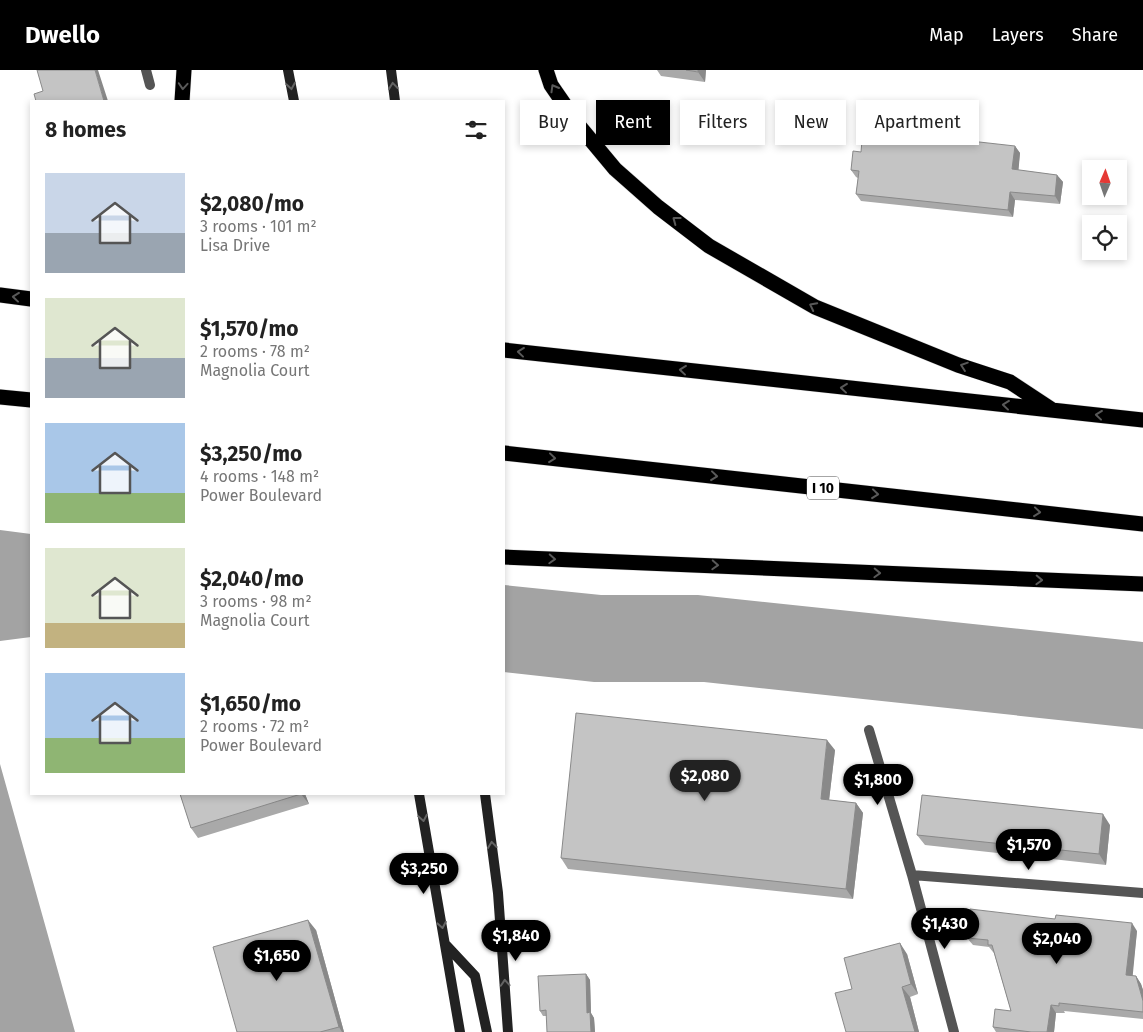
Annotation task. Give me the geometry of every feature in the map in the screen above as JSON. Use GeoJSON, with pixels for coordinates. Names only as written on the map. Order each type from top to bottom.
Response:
{"type":"FeatureCollection","features":[{"type":"Feature","properties":{"kind":"highway"},"geometry":{"type":"LineString","coordinates":[[182,100],[184,70]]}},
{"type":"Feature","properties":{"kind":"highway"},"geometry":{"type":"LineString","coordinates":[[546,70],[551,85],[580,127],[615,169],[658,207],[709,246],[815,307],[958,365],[1010,382],[1054,411]]}},
{"type":"Feature","properties":{"kind":"highway"},"geometry":{"type":"LineString","coordinates":[[0,295],[30,299]]}},
{"type":"Feature","properties":{"kind":"highway"},"geometry":{"type":"LineString","coordinates":[[505,350],[1143,420]]}},
{"type":"Feature","properties":{"kind":"highway"},"geometry":{"type":"LineString","coordinates":[[0,397],[30,400]]}},
{"type":"Feature","properties":{"kind":"highway","name":"I 10"},"geometry":{"type":"LineString","coordinates":[[505,453],[1143,524]]}},
{"type":"Feature","properties":{"kind":"highway"},"geometry":{"type":"LineString","coordinates":[[505,557],[1143,584]]}},
{"type":"Feature","properties":{"kind":"main road"},"geometry":{"type":"LineString","coordinates":[[288,70],[294,100]]}},
{"type":"Feature","properties":{"kind":"main road"},"geometry":{"type":"LineString","coordinates":[[391,70],[395,100]]}},
{"type":"Feature","properties":{"kind":"main road"},"geometry":{"type":"LineString","coordinates":[[419,795],[460,1032]]}},
{"type":"Feature","properties":{"kind":"main road"},"geometry":{"type":"LineString","coordinates":[[485,795],[498,893],[508,1032]]}},
{"type":"Feature","properties":{"kind":"main road"},"geometry":{"type":"LineString","coordinates":[[445,944],[474,976],[487,1032]]}},
{"type":"Feature","properties":{"kind":"street"},"geometry":{"type":"LineString","coordinates":[[146,70],[150,85]]}},
{"type":"Feature","properties":{"kind":"street"},"geometry":{"type":"LineString","coordinates":[[869,730],[912,875],[954,1032]]}},
{"type":"Feature","properties":{"kind":"street"},"geometry":{"type":"LineString","coordinates":[[912,875],[1143,893]]}},
{"type":"Feature","properties":{"kind":"shaded area"},"geometry":{"type":"Polygon","coordinates":[[[0,530],[30,534],[30,637],[0,641],[0,530]]]}},
{"type":"Feature","properties":{"kind":"shaded area"},"geometry":{"type":"Polygon","coordinates":[[[505,585],[601,595],[698,595],[1143,642],[1143,729],[704,682],[594,682],[505,672],[505,585]]]}},
{"type":"Feature","properties":{"kind":"shaded area"},"geometry":{"type":"Polygon","coordinates":[[[0,764],[75,1032],[0,1032],[0,764]]]}},
{"type":"Feature","properties":{"kind":"building"},"geometry":{"type":"Polygon","coordinates":[[[37,70],[95,70],[104,100],[36,100],[34,94],[43,91],[37,70]]]}},
{"type":"Feature","properties":{"kind":"building"},"geometry":{"type":"Polygon","coordinates":[[[979,142],[1015,146],[1012,169],[1057,175],[1055,196],[1010,192],[1008,210],[856,194],[859,171],[851,170],[853,151],[861,152],[862,145],[979,145],[979,142]]]}},
{"type":"Feature","properties":{"kind":"building"},"geometry":{"type":"Polygon","coordinates":[[[576,713],[827,740],[821,799],[856,803],[846,889],[561,858],[576,713]]]}},
{"type":"Feature","properties":{"kind":"building"},"geometry":{"type":"Polygon","coordinates":[[[180,795],[298,795],[191,828],[180,795]]]}},
{"type":"Feature","properties":{"kind":"building"},"geometry":{"type":"Polygon","coordinates":[[[922,795],[1103,814],[1099,854],[917,835],[922,795]]]}},
{"type":"Feature","properties":{"kind":"building"},"geometry":{"type":"Polygon","coordinates":[[[970,909],[1055,919],[1056,915],[1132,923],[1126,975],[1136,976],[1143,1001],[1143,1012],[1059,1003],[1059,1006],[1051,1005],[1047,1032],[993,1027],[995,1009],[1011,1011],[992,945],[988,945],[988,940],[967,938],[968,932],[965,931],[970,909]]]}},
{"type":"Feature","properties":{"kind":"building"},"geometry":{"type":"Polygon","coordinates":[[[308,920],[339,1027],[320,1032],[237,1032],[213,947],[308,920]]]}},
{"type":"Feature","properties":{"kind":"building"},"geometry":{"type":"Polygon","coordinates":[[[900,943],[911,984],[902,987],[915,1032],[846,1032],[835,993],[852,989],[844,958],[900,943]]]}},
{"type":"Feature","properties":{"kind":"building"},"geometry":{"type":"Polygon","coordinates":[[[586,974],[587,1013],[590,1012],[591,1032],[547,1032],[546,1010],[540,1011],[538,976],[586,974]]]}}]}
